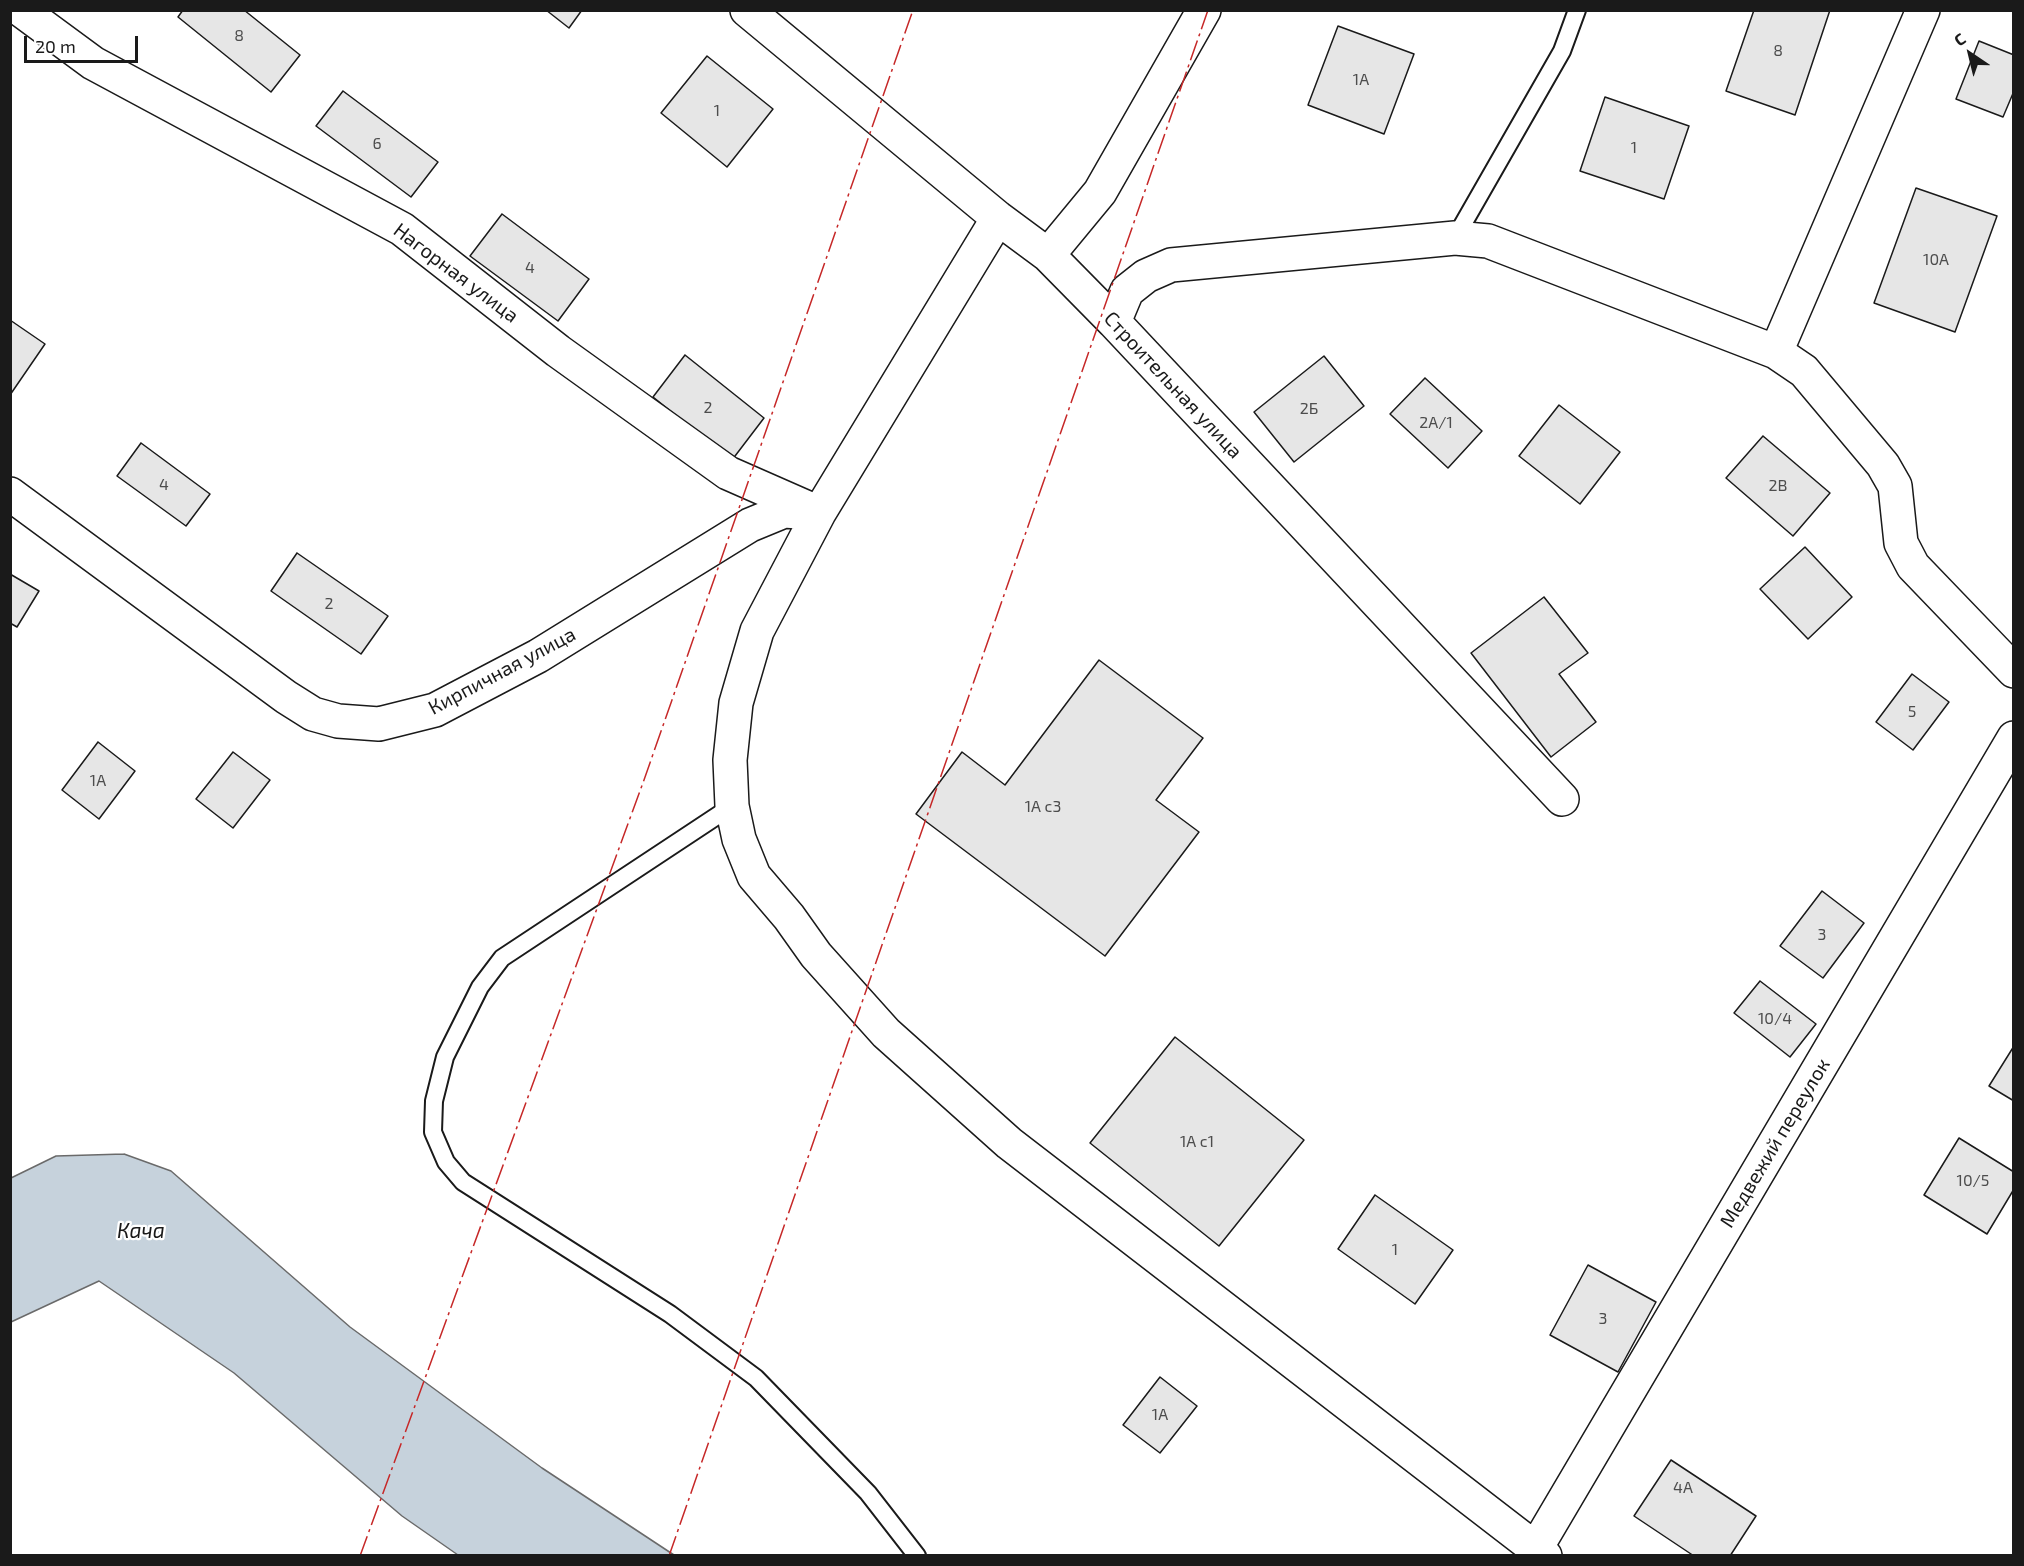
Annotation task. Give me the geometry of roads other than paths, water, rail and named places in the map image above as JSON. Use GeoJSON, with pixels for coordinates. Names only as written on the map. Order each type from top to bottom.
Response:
{"type":"FeatureCollection","features":[{"type":"Feature","properties":{"kind":"street","name":"Нагорная улица"},"geometry":{"type":"LineString","coordinates":[[21,10],[93,63],[402,229],[558,351],[728,473],[819,513]]}},
{"type":"Feature","properties":{"kind":"street","name":"Строительная улица"},"geometry":{"type":"LineString","coordinates":[[747,10],[998,218],[1048,255],[1114,322],[1562,799]]}},
{"type":"Feature","properties":{"kind":"street"},"geometry":{"type":"LineString","coordinates":[[1048,255],[1100,192],[1204,10]]}},
{"type":"Feature","properties":{"kind":"street"},"geometry":{"type":"LineString","coordinates":[[1776,352],[1923,10]]}},
{"type":"Feature","properties":{"kind":"street"},"geometry":{"type":"LineString","coordinates":[[998,218],[819,513],[757,631],[736,703],[730,760],[732,806],[739,838],[754,876],[789,917],[816,955],[885,1033],[1009,1143],[1540,1552]]}},
{"type":"Feature","properties":{"kind":"street"},"geometry":{"type":"LineString","coordinates":[[1114,322],[1127,291],[1146,276],[1171,265],[1455,238],[1488,242],[1776,352],[1804,371],[1883,465],[1894,486],[1900,543],[1913,566],[2013,671]]}},
{"type":"Feature","properties":{"kind":"street","name":"Кирпичная улица"},"geometry":{"type":"LineString","coordinates":[[10,494],[286,697],[313,714],[338,721],[379,724],[435,710],[538,656],[750,525],[784,511],[819,513]]}},
{"type":"Feature","properties":{"kind":"street","name":"Медвежий переулок"},"geometry":{"type":"LineString","coordinates":[[1540,1552],[2013,738]]}},
{"type":"Feature","properties":{"kind":"lane"},"geometry":{"type":"LineString","coordinates":[[1455,238],[1562,51],[1576,10]]}},
{"type":"Feature","properties":{"kind":"lane"},"geometry":{"type":"LineString","coordinates":[[732,806],[502,958],[480,987],[445,1057],[434,1101],[433,1132],[446,1162],[463,1182],[670,1314],[756,1378],[868,1492],[917,1556]]}},
{"type":"Feature","properties":{"kind":"water","name":"Кача"},"geometry":{"type":"Polygon","coordinates":[[[124,1154],[171,1171],[350,1327],[542,1468],[674,1555],[458,1555],[402,1516],[234,1373],[99,1281],[11,1322],[11,1178],[56,1156],[124,1154]]]}}]}
